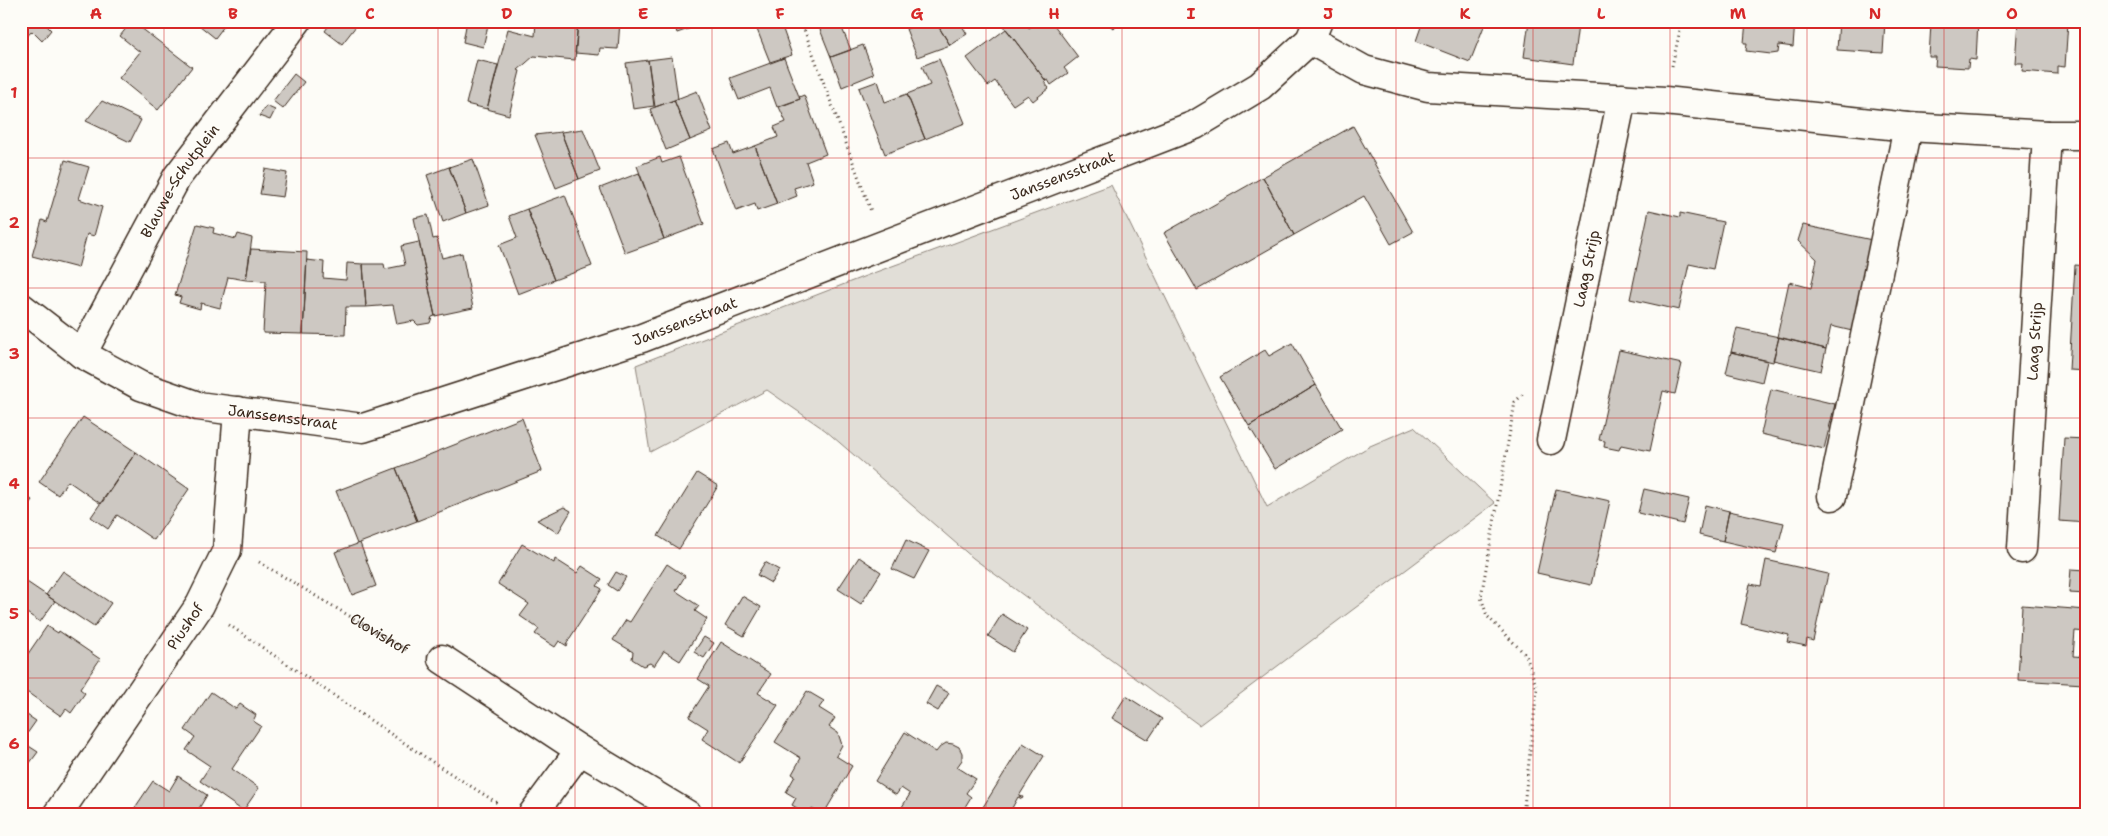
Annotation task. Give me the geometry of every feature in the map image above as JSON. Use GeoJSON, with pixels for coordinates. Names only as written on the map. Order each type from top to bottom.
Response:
{"type":"FeatureCollection","features":[{"type":"Feature","properties":{"kind":"street","name":"Blauwe-Schutplein"},"geometry":{"type":"LineString","coordinates":[[82,354],[177,177],[297,21]]}},
{"type":"Feature","properties":{"kind":"street","name":"Janssensstraat"},"geometry":{"type":"LineString","coordinates":[[21,307],[82,354],[150,389],[198,406],[363,428],[642,338],[1195,125],[1260,86],[1314,30]]}},
{"type":"Feature","properties":{"kind":"street"},"geometry":{"type":"LineString","coordinates":[[1314,30],[1364,70],[1428,87],[1665,101],[1908,127],[2047,135],[2087,135]]}},
{"type":"Feature","properties":{"kind":"street","name":"Laag Strijp"},"geometry":{"type":"LineString","coordinates":[[1551,440],[1560,387],[1622,98]]}},
{"type":"Feature","properties":{"kind":"street"},"geometry":{"type":"LineString","coordinates":[[1832,496],[1908,127]]}},
{"type":"Feature","properties":{"kind":"street","name":"Laag Strijp"},"geometry":{"type":"LineString","coordinates":[[2022,548],[2047,135]]}},
{"type":"Feature","properties":{"kind":"street","name":"Piushof"},"geometry":{"type":"LineString","coordinates":[[57,815],[200,605],[227,550],[238,411]]}},
{"type":"Feature","properties":{"kind":"street"},"geometry":{"type":"LineString","coordinates":[[442,659],[580,750],[688,815]]}},
{"type":"Feature","properties":{"kind":"street"},"geometry":{"type":"LineString","coordinates":[[532,815],[580,750]]}},
{"type":"Feature","properties":{"kind":"path"},"geometry":{"type":"LineString","coordinates":[[801,21],[883,245]]}},
{"type":"Feature","properties":{"kind":"path"},"geometry":{"type":"LineString","coordinates":[[1665,101],[1682,21]]}},
{"type":"Feature","properties":{"kind":"path"},"geometry":{"type":"LineString","coordinates":[[1523,815],[1537,689],[1526,654],[1487,616],[1481,596],[1515,402],[1530,386],[1560,387]]}},
{"type":"Feature","properties":{"kind":"path","name":"Clovishof"},"geometry":{"type":"LineString","coordinates":[[227,550],[264,564],[415,655],[442,659]]}},
{"type":"Feature","properties":{"kind":"path"},"geometry":{"type":"LineString","coordinates":[[200,605],[434,763],[505,807]]}},
{"type":"Feature","properties":{"kind":"shaded area"},"geometry":{"type":"Polygon","coordinates":[[[1111,185],[1267,507],[1370,446],[1414,427],[1495,503],[1199,725],[973,558],[825,430],[767,390],[650,452],[636,365],[868,275],[1111,185]]]}},
{"type":"Feature","properties":{"kind":"building"},"geometry":{"type":"Polygon","coordinates":[[[21,21],[42,21],[51,30],[42,41],[32,31],[21,43],[21,21]]]}},
{"type":"Feature","properties":{"kind":"building"},"geometry":{"type":"Polygon","coordinates":[[[132,21],[192,67],[158,110],[119,78],[140,52],[120,36],[132,21]]]}},
{"type":"Feature","properties":{"kind":"building"},"geometry":{"type":"Polygon","coordinates":[[[194,21],[228,21],[215,38],[194,21]]]}},
{"type":"Feature","properties":{"kind":"building"},"geometry":{"type":"Polygon","coordinates":[[[332,21],[360,21],[342,44],[325,31],[332,21]]]}},
{"type":"Feature","properties":{"kind":"building"},"geometry":{"type":"Polygon","coordinates":[[[457,21],[489,21],[483,47],[463,42],[466,26],[457,21]]]}},
{"type":"Feature","properties":{"kind":"building"},"geometry":{"type":"Polygon","coordinates":[[[536,21],[578,21],[575,60],[534,56],[518,70],[520,71],[509,115],[487,109],[508,29],[535,36],[536,21]]]}},
{"type":"Feature","properties":{"kind":"building"},"geometry":{"type":"Polygon","coordinates":[[[578,21],[620,21],[618,49],[600,48],[599,55],[575,53],[578,21]]]}},
{"type":"Feature","properties":{"kind":"building"},"geometry":{"type":"Polygon","coordinates":[[[673,21],[711,21],[677,33],[673,21]]]}},
{"type":"Feature","properties":{"kind":"building"},"geometry":{"type":"Polygon","coordinates":[[[768,21],[780,21],[792,55],[770,62],[756,27],[768,21]]]}},
{"type":"Feature","properties":{"kind":"building"},"geometry":{"type":"Polygon","coordinates":[[[839,21],[851,50],[831,57],[817,22],[839,21]]]}},
{"type":"Feature","properties":{"kind":"building"},"geometry":{"type":"Polygon","coordinates":[[[926,21],[935,21],[950,45],[917,57],[906,29],[926,21]]]}},
{"type":"Feature","properties":{"kind":"building"},"geometry":{"type":"Polygon","coordinates":[[[935,21],[959,21],[967,34],[950,45],[935,21]]]}},
{"type":"Feature","properties":{"kind":"building"},"geometry":{"type":"Polygon","coordinates":[[[1011,21],[1024,21],[1029,28],[1039,21],[1051,21],[1078,57],[1064,68],[1068,73],[1051,85],[1048,80],[1046,81],[1004,26],[1011,21]]]}},
{"type":"Feature","properties":{"kind":"building"},"geometry":{"type":"Polygon","coordinates":[[[1105,21],[1121,21],[1114,29],[1105,21]]]}},
{"type":"Feature","properties":{"kind":"building"},"geometry":{"type":"Polygon","coordinates":[[[1423,21],[1486,21],[1470,62],[1416,41],[1423,21]]]}},
{"type":"Feature","properties":{"kind":"building"},"geometry":{"type":"Polygon","coordinates":[[[1529,21],[1548,21],[1578,25],[1573,64],[1524,57],[1529,21]]]}},
{"type":"Feature","properties":{"kind":"building"},"geometry":{"type":"Polygon","coordinates":[[[1746,21],[1795,21],[1793,47],[1779,45],[1778,53],[1771,54],[1746,51],[1747,43],[1744,43],[1746,21]]]}},
{"type":"Feature","properties":{"kind":"building"},"geometry":{"type":"Polygon","coordinates":[[[1839,21],[1885,21],[1883,53],[1837,50],[1839,21]]]}},
{"type":"Feature","properties":{"kind":"building"},"geometry":{"type":"Polygon","coordinates":[[[1909,21],[1978,21],[1976,60],[1969,59],[1968,68],[1935,66],[1936,57],[1929,57],[1931,23],[1909,21]]]}},
{"type":"Feature","properties":{"kind":"building"},"geometry":{"type":"Polygon","coordinates":[[[2018,21],[2068,21],[2065,67],[2057,66],[2057,74],[2022,71],[2023,63],[2015,63],[2018,21]]]}},
{"type":"Feature","properties":{"kind":"building"},"geometry":{"type":"Polygon","coordinates":[[[1006,29],[1046,81],[1044,82],[1049,88],[1033,101],[1028,95],[1013,105],[995,81],[988,86],[967,58],[1006,29]]]}},
{"type":"Feature","properties":{"kind":"building"},"geometry":{"type":"Polygon","coordinates":[[[863,45],[874,74],[842,87],[831,57],[863,45]]]}},
{"type":"Feature","properties":{"kind":"building"},"geometry":{"type":"Polygon","coordinates":[[[672,57],[678,99],[655,107],[648,60],[672,57]]]}},
{"type":"Feature","properties":{"kind":"building"},"geometry":{"type":"Polygon","coordinates":[[[784,58],[800,99],[777,107],[770,88],[739,100],[730,78],[784,58]]]}},
{"type":"Feature","properties":{"kind":"building"},"geometry":{"type":"Polygon","coordinates":[[[939,59],[965,123],[925,139],[907,94],[930,85],[922,66],[939,59]]]}},
{"type":"Feature","properties":{"kind":"building"},"geometry":{"type":"Polygon","coordinates":[[[477,60],[498,65],[487,109],[466,104],[477,60]]]}},
{"type":"Feature","properties":{"kind":"building"},"geometry":{"type":"Polygon","coordinates":[[[648,60],[654,106],[633,109],[626,63],[648,60]]]}},
{"type":"Feature","properties":{"kind":"building"},"geometry":{"type":"Polygon","coordinates":[[[294,74],[304,82],[283,109],[273,101],[294,74]]]}},
{"type":"Feature","properties":{"kind":"building"},"geometry":{"type":"Polygon","coordinates":[[[878,81],[885,102],[907,94],[925,139],[885,154],[859,88],[878,81]]]}},
{"type":"Feature","properties":{"kind":"building"},"geometry":{"type":"Polygon","coordinates":[[[697,91],[712,131],[690,140],[674,100],[697,91]]]}},
{"type":"Feature","properties":{"kind":"building"},"geometry":{"type":"Polygon","coordinates":[[[804,95],[826,154],[806,162],[813,182],[794,188],[797,196],[777,204],[755,146],[778,137],[774,127],[786,122],[779,107],[800,99],[799,97],[804,95]]]}},
{"type":"Feature","properties":{"kind":"building"},"geometry":{"type":"Polygon","coordinates":[[[674,100],[690,140],[666,150],[650,109],[674,100]]]}},
{"type":"Feature","properties":{"kind":"building"},"geometry":{"type":"Polygon","coordinates":[[[102,101],[141,120],[130,142],[86,121],[102,101]]]}},
{"type":"Feature","properties":{"kind":"building"},"geometry":{"type":"Polygon","coordinates":[[[266,106],[275,110],[270,120],[259,116],[266,106]]]}},
{"type":"Feature","properties":{"kind":"building"},"geometry":{"type":"Polygon","coordinates":[[[1353,126],[1413,232],[1391,244],[1364,196],[1294,235],[1263,177],[1353,126]]]}},
{"type":"Feature","properties":{"kind":"building"},"geometry":{"type":"Polygon","coordinates":[[[583,129],[600,171],[579,179],[561,132],[583,129]]]}},
{"type":"Feature","properties":{"kind":"building"},"geometry":{"type":"Polygon","coordinates":[[[561,132],[579,179],[556,188],[535,135],[561,132]]]}},
{"type":"Feature","properties":{"kind":"building"},"geometry":{"type":"Polygon","coordinates":[[[729,143],[733,154],[755,146],[777,204],[757,211],[755,204],[736,211],[713,149],[729,143]]]}},
{"type":"Feature","properties":{"kind":"building"},"geometry":{"type":"Polygon","coordinates":[[[660,157],[662,163],[679,157],[704,224],[664,239],[637,166],[660,157]]]}},
{"type":"Feature","properties":{"kind":"building"},"geometry":{"type":"Polygon","coordinates":[[[473,159],[489,205],[466,213],[449,167],[473,159]]]}},
{"type":"Feature","properties":{"kind":"building"},"geometry":{"type":"Polygon","coordinates":[[[65,160],[89,167],[79,199],[102,207],[94,236],[87,234],[78,268],[32,256],[42,220],[47,222],[65,160]]]}},
{"type":"Feature","properties":{"kind":"building"},"geometry":{"type":"Polygon","coordinates":[[[449,167],[466,213],[443,222],[427,175],[449,167]]]}},
{"type":"Feature","properties":{"kind":"building"},"geometry":{"type":"Polygon","coordinates":[[[265,169],[287,173],[283,197],[260,194],[265,169]]]}},
{"type":"Feature","properties":{"kind":"building"},"geometry":{"type":"Polygon","coordinates":[[[639,173],[664,239],[625,253],[600,188],[639,173]]]}},
{"type":"Feature","properties":{"kind":"building"},"geometry":{"type":"Polygon","coordinates":[[[1263,177],[1294,235],[1197,290],[1164,233],[1263,177]]]}},
{"type":"Feature","properties":{"kind":"building"},"geometry":{"type":"Polygon","coordinates":[[[565,195],[592,266],[554,280],[527,209],[565,195]]]}},
{"type":"Feature","properties":{"kind":"building"},"geometry":{"type":"Polygon","coordinates":[[[527,209],[554,280],[518,294],[499,245],[517,238],[509,216],[527,209]]]}},
{"type":"Feature","properties":{"kind":"building"},"geometry":{"type":"Polygon","coordinates":[[[1649,210],[1680,217],[1680,213],[1723,222],[1713,269],[1689,264],[1679,310],[1630,299],[1649,210]]]}},
{"type":"Feature","properties":{"kind":"building"},"geometry":{"type":"Polygon","coordinates":[[[428,215],[433,239],[437,238],[442,258],[462,253],[473,308],[435,316],[414,218],[428,215]]]}},
{"type":"Feature","properties":{"kind":"building"},"geometry":{"type":"Polygon","coordinates":[[[197,224],[214,228],[213,233],[236,239],[238,234],[252,238],[246,280],[228,277],[220,308],[201,303],[200,309],[179,303],[181,297],[175,295],[197,224]]]}},
{"type":"Feature","properties":{"kind":"building"},"geometry":{"type":"Polygon","coordinates":[[[1803,225],[1872,240],[1852,331],[1831,326],[1826,349],[1777,337],[1789,282],[1811,288],[1817,259],[1798,241],[1803,225]]]}},
{"type":"Feature","properties":{"kind":"building"},"geometry":{"type":"Polygon","coordinates":[[[419,242],[435,316],[432,317],[430,323],[418,325],[414,321],[397,324],[393,305],[366,307],[363,264],[384,264],[385,269],[405,265],[401,246],[419,242]]]}},
{"type":"Feature","properties":{"kind":"building"},"geometry":{"type":"Polygon","coordinates":[[[251,249],[307,252],[303,334],[263,333],[266,281],[246,280],[251,249]]]}},
{"type":"Feature","properties":{"kind":"building"},"geometry":{"type":"Polygon","coordinates":[[[307,260],[324,262],[323,278],[346,280],[347,263],[363,264],[366,307],[346,307],[345,335],[303,334],[307,260]]]}},
{"type":"Feature","properties":{"kind":"building"},"geometry":{"type":"Polygon","coordinates":[[[2075,265],[2087,266],[2087,371],[2069,370],[2075,265]]]}},
{"type":"Feature","properties":{"kind":"building"},"geometry":{"type":"Polygon","coordinates":[[[1737,328],[1779,337],[1773,362],[1731,352],[1737,328]]]}},
{"type":"Feature","properties":{"kind":"building"},"geometry":{"type":"Polygon","coordinates":[[[1779,337],[1826,349],[1821,371],[1773,360],[1779,337]]]}},
{"type":"Feature","properties":{"kind":"building"},"geometry":{"type":"Polygon","coordinates":[[[1292,343],[1316,385],[1249,426],[1220,377],[1265,350],[1269,356],[1292,343]]]}},
{"type":"Feature","properties":{"kind":"building"},"geometry":{"type":"Polygon","coordinates":[[[1619,350],[1682,364],[1675,394],[1663,391],[1650,451],[1621,445],[1619,450],[1604,447],[1605,441],[1599,440],[1619,350]]]}},
{"type":"Feature","properties":{"kind":"building"},"geometry":{"type":"Polygon","coordinates":[[[1731,352],[1767,361],[1762,382],[1726,373],[1731,352]]]}},
{"type":"Feature","properties":{"kind":"building"},"geometry":{"type":"Polygon","coordinates":[[[1316,385],[1342,429],[1275,469],[1249,426],[1316,385]]]}},
{"type":"Feature","properties":{"kind":"building"},"geometry":{"type":"Polygon","coordinates":[[[1771,389],[1835,404],[1824,449],[1761,434],[1771,389]]]}},
{"type":"Feature","properties":{"kind":"building"},"geometry":{"type":"Polygon","coordinates":[[[83,417],[136,452],[101,504],[68,481],[58,495],[39,482],[83,417]]]}},
{"type":"Feature","properties":{"kind":"building"},"geometry":{"type":"Polygon","coordinates":[[[522,418],[542,471],[417,521],[396,468],[522,418]]]}},
{"type":"Feature","properties":{"kind":"building"},"geometry":{"type":"Polygon","coordinates":[[[2064,438],[2087,439],[2087,523],[2059,521],[2064,438]]]}},
{"type":"Feature","properties":{"kind":"building"},"geometry":{"type":"Polygon","coordinates":[[[136,452],[189,489],[154,540],[117,515],[108,529],[91,517],[136,452]]]}},
{"type":"Feature","properties":{"kind":"building"},"geometry":{"type":"Polygon","coordinates":[[[396,468],[417,521],[357,544],[336,491],[396,468]]]}},
{"type":"Feature","properties":{"kind":"building"},"geometry":{"type":"Polygon","coordinates":[[[697,473],[718,486],[679,549],[658,536],[697,473]]]}},
{"type":"Feature","properties":{"kind":"building"},"geometry":{"type":"Polygon","coordinates":[[[1556,489],[1610,501],[1591,585],[1537,573],[1556,489]]]}},
{"type":"Feature","properties":{"kind":"building"},"geometry":{"type":"Polygon","coordinates":[[[1644,489],[1689,499],[1683,524],[1638,513],[1644,489]]]}},
{"type":"Feature","properties":{"kind":"building"},"geometry":{"type":"Polygon","coordinates":[[[21,493],[32,500],[21,515],[21,493]]]}},
{"type":"Feature","properties":{"kind":"building"},"geometry":{"type":"Polygon","coordinates":[[[1705,505],[1729,511],[1723,541],[1699,535],[1705,505]]]}},
{"type":"Feature","properties":{"kind":"building"},"geometry":{"type":"Polygon","coordinates":[[[564,507],[571,511],[558,533],[537,520],[564,507]]]}},
{"type":"Feature","properties":{"kind":"building"},"geometry":{"type":"Polygon","coordinates":[[[1729,511],[1784,523],[1776,553],[1723,541],[1729,511]]]}},
{"type":"Feature","properties":{"kind":"building"},"geometry":{"type":"Polygon","coordinates":[[[906,540],[929,551],[914,579],[892,569],[906,540]]]}},
{"type":"Feature","properties":{"kind":"building"},"geometry":{"type":"Polygon","coordinates":[[[360,543],[376,586],[352,595],[335,552],[360,543]]]}},
{"type":"Feature","properties":{"kind":"building"},"geometry":{"type":"Polygon","coordinates":[[[522,544],[554,563],[555,559],[577,573],[582,566],[602,579],[597,586],[602,589],[566,644],[568,644],[567,646],[559,641],[555,647],[535,634],[539,629],[520,616],[529,604],[498,584],[522,544]]]}},
{"type":"Feature","properties":{"kind":"building"},"geometry":{"type":"Polygon","coordinates":[[[859,557],[881,572],[861,604],[838,589],[859,557]]]}},
{"type":"Feature","properties":{"kind":"building"},"geometry":{"type":"Polygon","coordinates":[[[1766,560],[1828,574],[1813,641],[1807,639],[1806,646],[1787,642],[1789,635],[1741,624],[1750,584],[1761,586],[1766,560]]]}},
{"type":"Feature","properties":{"kind":"building"},"geometry":{"type":"Polygon","coordinates":[[[765,562],[779,570],[771,583],[757,575],[765,562]]]}},
{"type":"Feature","properties":{"kind":"building"},"geometry":{"type":"Polygon","coordinates":[[[667,564],[685,576],[676,591],[699,606],[695,611],[707,619],[680,661],[664,651],[654,666],[650,663],[643,666],[632,659],[633,652],[613,640],[626,620],[630,622],[667,564]]]}},
{"type":"Feature","properties":{"kind":"building"},"geometry":{"type":"Polygon","coordinates":[[[2071,569],[2087,570],[2087,594],[2069,593],[2071,569]]]}},
{"type":"Feature","properties":{"kind":"building"},"geometry":{"type":"Polygon","coordinates":[[[63,571],[111,603],[94,627],[46,595],[63,571]]]}},
{"type":"Feature","properties":{"kind":"building"},"geometry":{"type":"Polygon","coordinates":[[[616,572],[626,577],[617,591],[608,585],[616,572]]]}},
{"type":"Feature","properties":{"kind":"building"},"geometry":{"type":"Polygon","coordinates":[[[21,578],[55,601],[40,622],[21,609],[21,578]]]}},
{"type":"Feature","properties":{"kind":"building"},"geometry":{"type":"Polygon","coordinates":[[[742,596],[761,607],[744,636],[725,625],[742,596]]]}},
{"type":"Feature","properties":{"kind":"building"},"geometry":{"type":"Polygon","coordinates":[[[2022,605],[2087,610],[2087,632],[2075,631],[2073,656],[2086,657],[2084,684],[2018,680],[2022,605]]]}},
{"type":"Feature","properties":{"kind":"building"},"geometry":{"type":"Polygon","coordinates":[[[1002,614],[1027,630],[1013,652],[988,636],[1002,614]]]}},
{"type":"Feature","properties":{"kind":"building"},"geometry":{"type":"Polygon","coordinates":[[[47,626],[58,633],[59,631],[100,659],[80,689],[85,693],[71,713],[66,709],[61,716],[21,688],[21,664],[47,626]]]}},
{"type":"Feature","properties":{"kind":"building"},"geometry":{"type":"Polygon","coordinates":[[[704,637],[714,643],[704,658],[694,652],[704,637]]]}},
{"type":"Feature","properties":{"kind":"building"},"geometry":{"type":"Polygon","coordinates":[[[721,642],[771,674],[758,693],[778,705],[739,763],[702,739],[708,729],[689,717],[709,686],[698,679],[721,642]]]}},
{"type":"Feature","properties":{"kind":"building"},"geometry":{"type":"Polygon","coordinates":[[[936,686],[949,693],[938,711],[926,704],[936,686]]]}},
{"type":"Feature","properties":{"kind":"building"},"geometry":{"type":"Polygon","coordinates":[[[807,691],[824,701],[819,708],[835,718],[829,727],[838,733],[842,745],[836,756],[852,766],[823,815],[812,809],[808,815],[792,805],[796,798],[786,792],[795,776],[792,774],[801,758],[775,742],[807,691]]]}},
{"type":"Feature","properties":{"kind":"building"},"geometry":{"type":"Polygon","coordinates":[[[211,692],[236,709],[240,704],[256,715],[253,721],[261,726],[232,769],[259,788],[243,811],[200,781],[210,766],[186,750],[195,737],[185,730],[211,692]]]}},
{"type":"Feature","properties":{"kind":"building"},"geometry":{"type":"Polygon","coordinates":[[[1126,696],[1162,719],[1148,740],[1112,718],[1126,696]]]}},
{"type":"Feature","properties":{"kind":"building"},"geometry":{"type":"Polygon","coordinates":[[[21,711],[36,721],[24,738],[21,739],[21,711]]]}},
{"type":"Feature","properties":{"kind":"building"},"geometry":{"type":"Polygon","coordinates":[[[905,732],[936,752],[946,743],[959,747],[962,753],[962,760],[957,767],[976,779],[966,793],[971,797],[960,815],[897,815],[910,794],[901,788],[896,795],[875,781],[905,732]]]}},
{"type":"Feature","properties":{"kind":"building"},"geometry":{"type":"Polygon","coordinates":[[[21,741],[38,752],[23,772],[28,775],[21,785],[21,741]]]}},
{"type":"Feature","properties":{"kind":"building"},"geometry":{"type":"Polygon","coordinates":[[[1023,743],[1044,756],[1019,796],[1023,797],[1022,799],[1018,797],[1012,808],[1022,815],[996,815],[983,807],[1023,743]]]}},
{"type":"Feature","properties":{"kind":"building"},"geometry":{"type":"Polygon","coordinates":[[[178,776],[207,795],[198,810],[205,815],[135,815],[132,812],[153,781],[169,791],[178,776]]]}}]}
